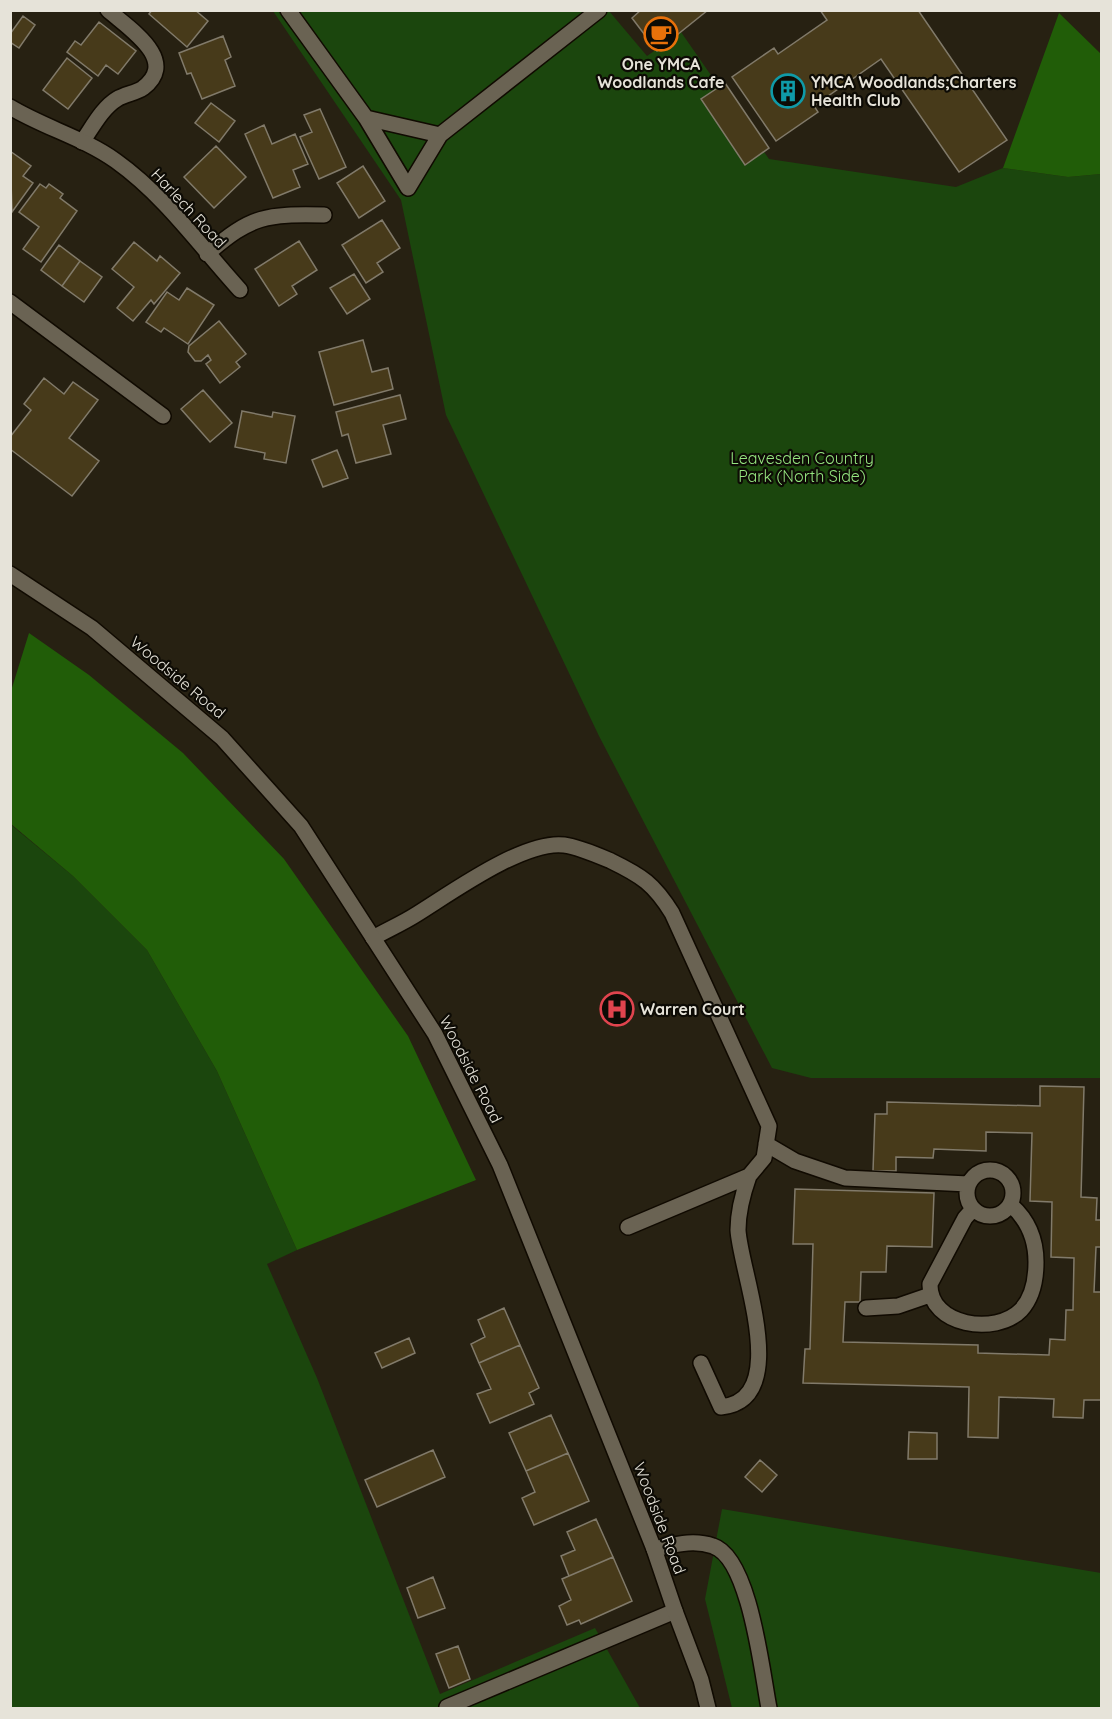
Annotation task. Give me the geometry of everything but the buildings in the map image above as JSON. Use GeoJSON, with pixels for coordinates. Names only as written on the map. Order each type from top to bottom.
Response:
{"type":"FeatureCollection","features":[{"type":"Feature","properties":{"kind":"street"},"geometry":{"type":"LineString","coordinates":[[82,142],[107,107],[117,99],[144,88],[153,76],[157,64],[154,54],[143,41],[108,10]]}},
{"type":"Feature","properties":{"kind":"street"},"geometry":{"type":"LineString","coordinates":[[288,10],[366,118],[408,188],[440,135],[599,10]]}},
{"type":"Feature","properties":{"kind":"street","name":"Harlech Road"},"geometry":{"type":"LineString","coordinates":[[10,107],[117,162],[148,187],[176,216],[240,290]]}},
{"type":"Feature","properties":{"kind":"street"},"geometry":{"type":"LineString","coordinates":[[366,118],[440,135]]}},
{"type":"Feature","properties":{"kind":"street"},"geometry":{"type":"LineString","coordinates":[[207,254],[239,228],[259,219],[279,214],[324,215]]}},
{"type":"Feature","properties":{"kind":"street"},"geometry":{"type":"LineString","coordinates":[[10,302],[163,416]]}},
{"type":"Feature","properties":{"kind":"street","name":"Woodside Road"},"geometry":{"type":"LineString","coordinates":[[10,574],[92,628],[222,738],[301,826],[435,1034],[500,1165],[654,1549],[701,1680],[708,1708]]}},
{"type":"Feature","properties":{"kind":"street"},"geometry":{"type":"LineString","coordinates":[[373,938],[527,850],[563,844],[599,856],[633,872],[658,891],[672,913],[769,1126],[764,1158],[749,1176],[740,1200],[738,1231],[758,1329],[756,1379],[748,1394],[731,1406],[721,1407],[701,1363]]}},
{"type":"Feature","properties":{"kind":"street"},"geometry":{"type":"LineString","coordinates":[[766,1144],[795,1161],[845,1178],[968,1184]]}},
{"type":"Feature","properties":{"kind":"street"},"geometry":{"type":"LineString","coordinates":[[995,1170],[1008,1177],[1013,1192],[1011,1204],[1001,1214],[984,1215],[973,1209],[967,1199],[968,1184],[980,1172],[995,1170]]}},
{"type":"Feature","properties":{"kind":"street"},"geometry":{"type":"LineString","coordinates":[[628,1227],[749,1176]]}},
{"type":"Feature","properties":{"kind":"street"},"geometry":{"type":"LineString","coordinates":[[973,1209],[965,1218],[930,1284],[930,1294],[936,1306],[948,1316],[962,1322],[998,1323],[1020,1310],[1036,1280],[1036,1253],[1032,1233],[1022,1215],[1011,1204]]}},
{"type":"Feature","properties":{"kind":"street"},"geometry":{"type":"LineString","coordinates":[[866,1308],[898,1306],[930,1294]]}},
{"type":"Feature","properties":{"kind":"street"},"geometry":{"type":"LineString","coordinates":[[654,1549],[692,1541],[716,1546],[728,1557],[746,1592],[769,1708]]}},
{"type":"Feature","properties":{"kind":"street"},"geometry":{"type":"LineString","coordinates":[[447,1707],[675,1611]]}},
{"type":"Feature","properties":{"kind":"green space","name":"Leavesden Country Park (North Side)"},"geometry":{"type":"Polygon","coordinates":[[[273,11],[609,11],[647,56],[681,32],[769,159],[956,187],[1003,168],[1068,177],[1101,174],[1101,1078],[811,1078],[772,1068],[599,736],[446,415],[401,200],[273,11]]]}},
{"type":"Feature","properties":{"kind":"green space"},"geometry":{"type":"Polygon","coordinates":[[[1059,13],[1101,54],[1101,174],[1068,177],[1003,168],[1059,13]]]}},
{"type":"Feature","properties":{"kind":"green space"},"geometry":{"type":"Polygon","coordinates":[[[29,633],[89,675],[183,753],[284,859],[408,1036],[476,1180],[297,1250],[217,1071],[147,950],[73,876],[11,824],[11,691],[29,633]]]}},
{"type":"Feature","properties":{"kind":"green space"},"geometry":{"type":"Polygon","coordinates":[[[10,824],[73,876],[147,950],[217,1071],[297,1250],[267,1264],[317,1378],[440,1694],[595,1628],[640,1708],[11,1708],[10,824]]]}},
{"type":"Feature","properties":{"kind":"green space"},"geometry":{"type":"Polygon","coordinates":[[[722,1509],[1101,1573],[1101,1708],[732,1708],[705,1599],[722,1509]]]}},
{"type":"Feature","properties":{"kind":"place","name":"One YMCA Woodlands Cafe"},"geometry":{"type":"Point","coordinates":[661,34]}},
{"type":"Feature","properties":{"kind":"place","name":"YMCA Woodlands;Charters Health Club"},"geometry":{"type":"Point","coordinates":[788,91]}},
{"type":"Feature","properties":{"kind":"place","name":"Warren Court"},"geometry":{"type":"Point","coordinates":[617,1009]}}]}
